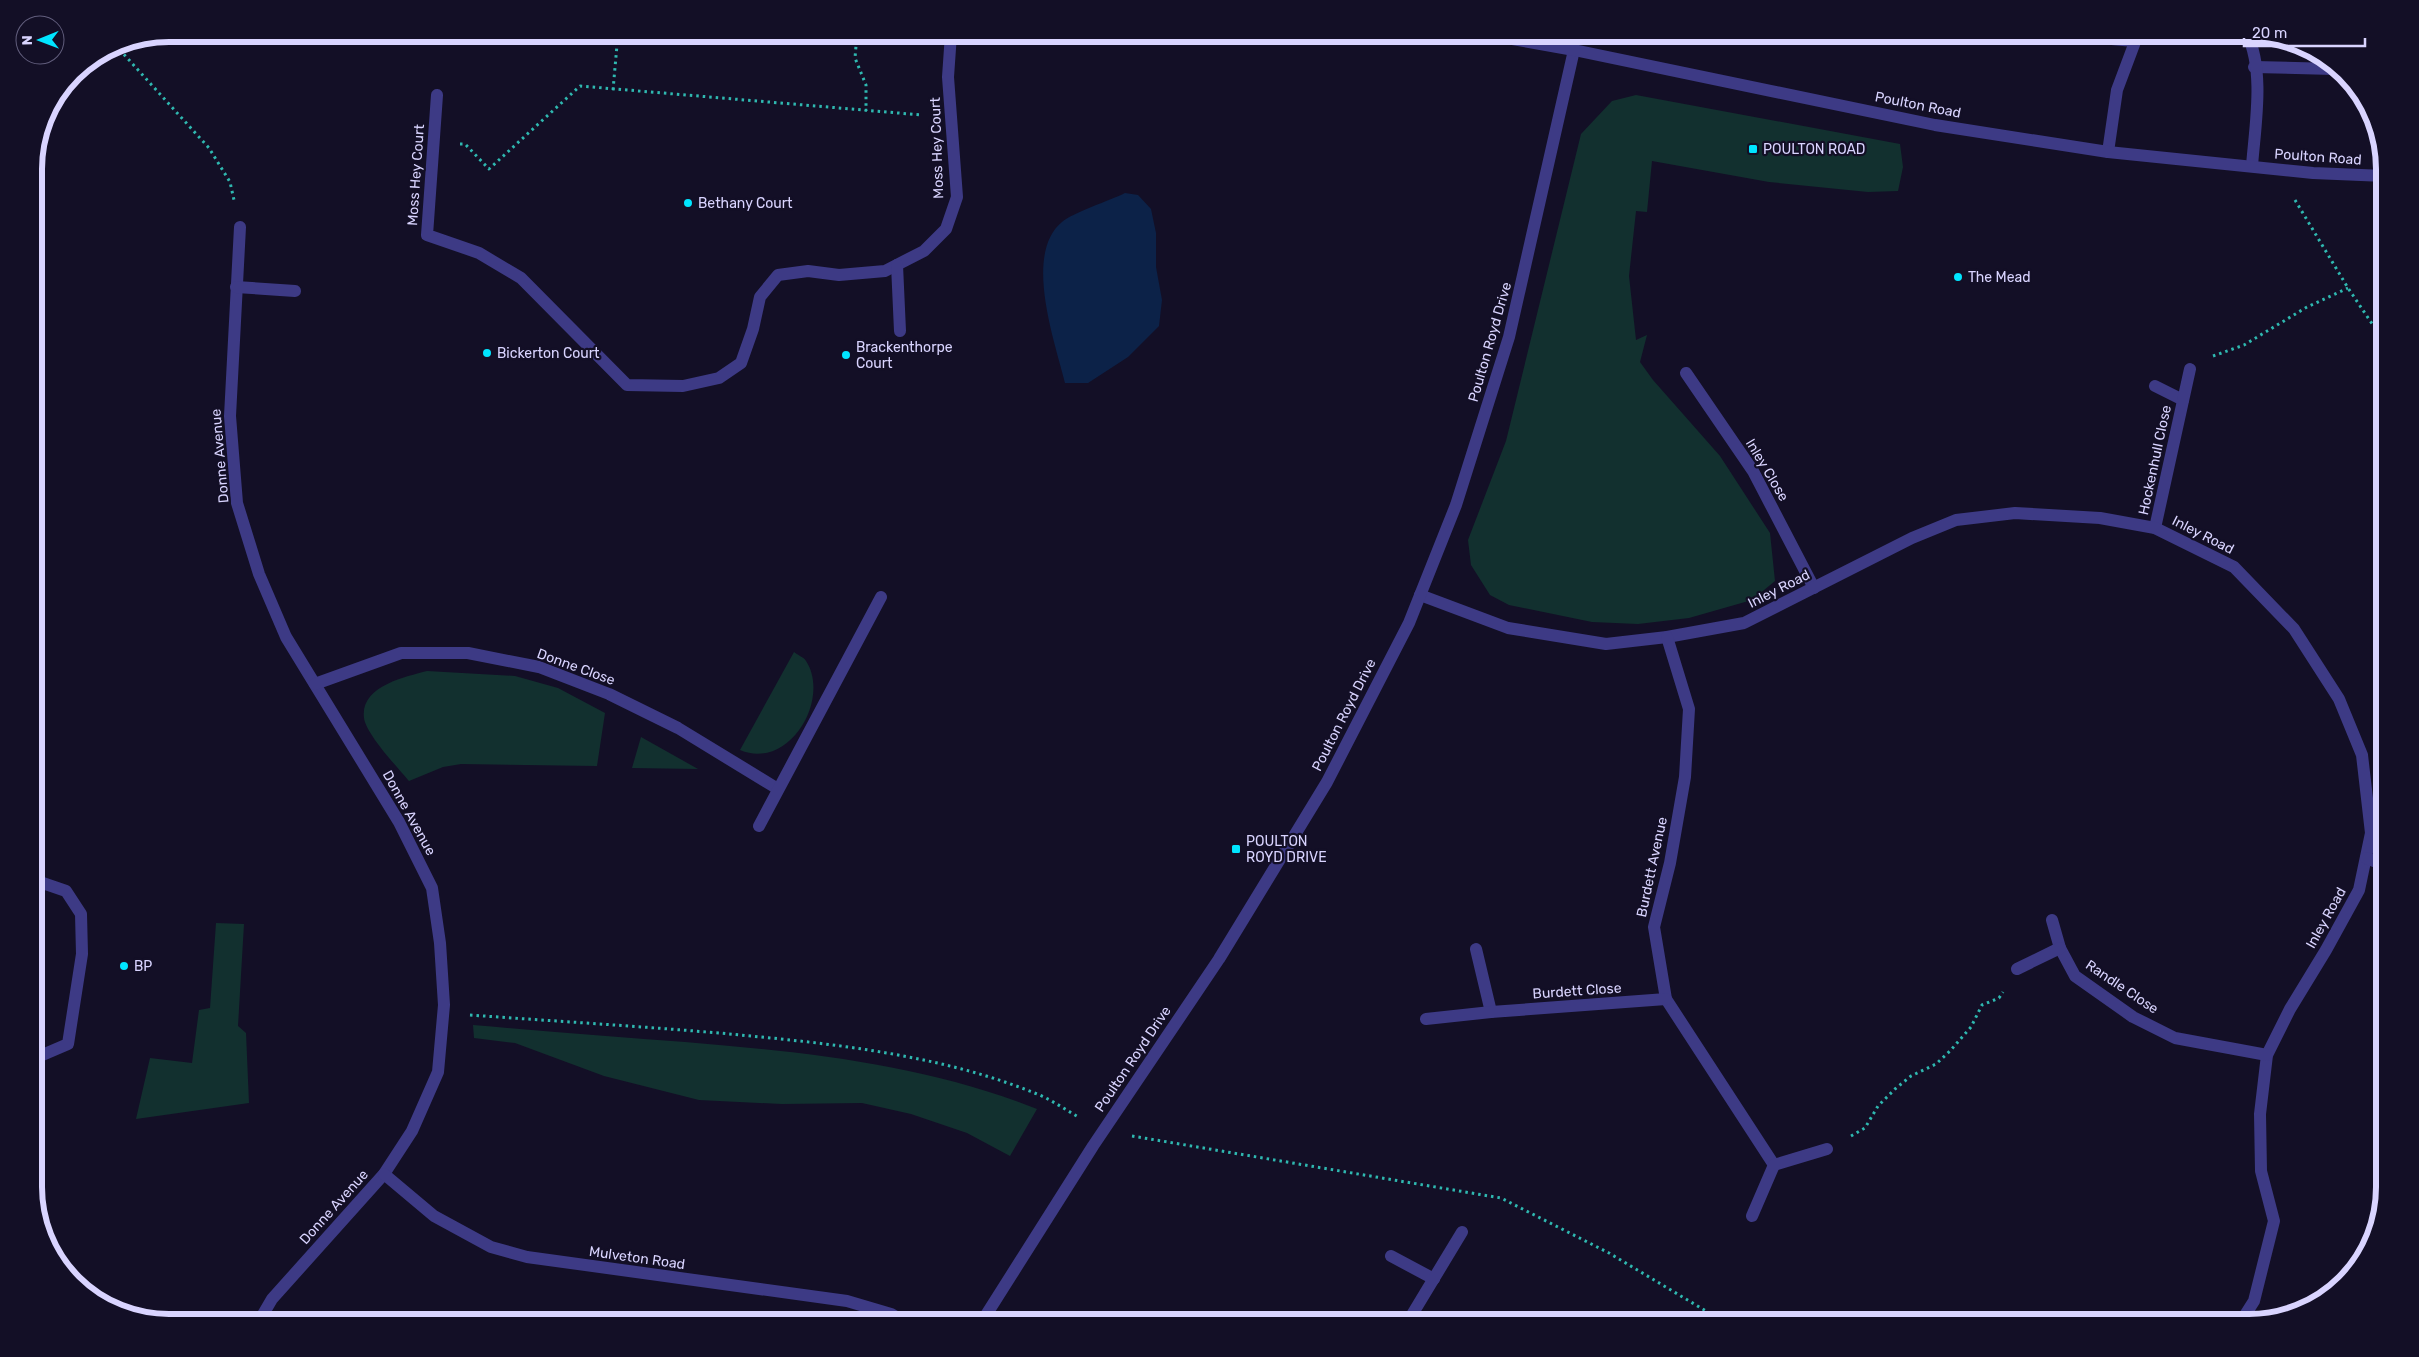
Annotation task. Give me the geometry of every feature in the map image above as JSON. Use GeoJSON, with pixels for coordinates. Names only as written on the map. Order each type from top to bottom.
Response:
{"type":"FeatureCollection","features":[{"type":"Feature","properties":{"kind":"street","name":"Poulton Road"},"geometry":{"type":"LineString","coordinates":[[1532,42],[1935,125],[2108,152],[2277,169],[2376,175]]}},
{"type":"Feature","properties":{"kind":"street"},"geometry":{"type":"LineString","coordinates":[[2108,152],[2117,90],[2134,42]]}},
{"type":"Feature","properties":{"kind":"street"},"geometry":{"type":"LineString","coordinates":[[2250,42],[2257,91],[2252,166]]}},
{"type":"Feature","properties":{"kind":"street","name":"Moss Hey Court"},"geometry":{"type":"LineString","coordinates":[[437,95],[427,235],[479,253],[521,278],[627,384],[683,386],[719,378],[741,363],[753,329],[760,297],[778,275],[808,271],[839,275],[884,271],[924,251],[946,229],[957,197],[948,77],[950,43]]}},
{"type":"Feature","properties":{"kind":"street","name":"Poulton Royd Drive"},"geometry":{"type":"LineString","coordinates":[[987,1314],[1093,1146],[1219,959],[1321,790],[1409,623],[1456,505],[1509,337],[1574,50]]}},
{"type":"Feature","properties":{"kind":"street"},"geometry":{"type":"LineString","coordinates":[[2254,67],[2327,69]]}},
{"type":"Feature","properties":{"kind":"street","name":"Donne Avenue"},"geometry":{"type":"LineString","coordinates":[[240,227],[230,416],[237,503],[259,574],[282,628],[399,822],[432,888],[440,943],[444,1005],[438,1072],[412,1131],[384,1174],[272,1299],[263,1314]]}},
{"type":"Feature","properties":{"kind":"street"},"geometry":{"type":"LineString","coordinates":[[897,264],[900,331]]}},
{"type":"Feature","properties":{"kind":"street"},"geometry":{"type":"LineString","coordinates":[[236,287],[295,291]]}},
{"type":"Feature","properties":{"kind":"street","name":"Hockenhull Close"},"geometry":{"type":"LineString","coordinates":[[2155,528],[2190,369]]}},
{"type":"Feature","properties":{"kind":"street","name":"Inley Close"},"geometry":{"type":"LineString","coordinates":[[1686,373],[1754,471],[1814,588]]}},
{"type":"Feature","properties":{"kind":"street","name":"Hockenhull Close"},"geometry":{"type":"LineString","coordinates":[[2155,386],[2183,400]]}},
{"type":"Feature","properties":{"kind":"street","name":"Inley Road"},"geometry":{"type":"LineString","coordinates":[[1420,595],[1508,628],[1606,644],[1668,637],[1744,624],[1912,538],[1956,520],[2015,513],[2100,518],[2155,528],[2234,567],[2294,629],[2334,692],[2362,754],[2371,833],[2359,890],[2326,950],[2290,1009],[2267,1055],[2260,1114],[2261,1171],[2274,1221],[2254,1301],[2246,1314]]}},
{"type":"Feature","properties":{"kind":"street"},"geometry":{"type":"LineString","coordinates":[[759,826],[882,597]]}},
{"type":"Feature","properties":{"kind":"street","name":"Burdett Avenue"},"geometry":{"type":"LineString","coordinates":[[1668,637],[1689,709],[1685,777],[1670,863],[1654,927],[1666,999],[1774,1165]]}},
{"type":"Feature","properties":{"kind":"street","name":"Donne Close"},"geometry":{"type":"LineString","coordinates":[[315,684],[401,652],[468,653],[539,667],[609,694],[678,728],[778,790]]}},
{"type":"Feature","properties":{"kind":"street"},"geometry":{"type":"LineString","coordinates":[[2366,858],[2376,862]]}},
{"type":"Feature","properties":{"kind":"street"},"geometry":{"type":"LineString","coordinates":[[43,883],[66,891],[81,914],[82,954],[68,1044],[43,1055]]}},
{"type":"Feature","properties":{"kind":"street","name":"Randle Close"},"geometry":{"type":"LineString","coordinates":[[2052,920],[2060,948],[2076,976],[2133,1016],[2175,1038],[2267,1055]]}},
{"type":"Feature","properties":{"kind":"street"},"geometry":{"type":"LineString","coordinates":[[2017,969],[2060,948]]}},
{"type":"Feature","properties":{"kind":"street"},"geometry":{"type":"LineString","coordinates":[[1476,949],[1491,1012]]}},
{"type":"Feature","properties":{"kind":"street","name":"Burdett Close"},"geometry":{"type":"LineString","coordinates":[[1426,1019],[1491,1012],[1666,999]]}},
{"type":"Feature","properties":{"kind":"street"},"geometry":{"type":"LineString","coordinates":[[1752,1216],[1774,1165],[1827,1149]]}},
{"type":"Feature","properties":{"kind":"street","name":"Mulveton Road"},"geometry":{"type":"LineString","coordinates":[[384,1174],[434,1216],[491,1247],[527,1257],[847,1301],[891,1314]]}},
{"type":"Feature","properties":{"kind":"street"},"geometry":{"type":"LineString","coordinates":[[1413,1314],[1462,1232]]}},
{"type":"Feature","properties":{"kind":"street"},"geometry":{"type":"LineString","coordinates":[[1391,1256],[1434,1280]]}},
{"type":"Feature","properties":{"kind":"path"},"geometry":{"type":"LineString","coordinates":[[613,90],[617,43]]}},
{"type":"Feature","properties":{"kind":"path"},"geometry":{"type":"LineString","coordinates":[[856,43],[855,58],[866,85],[866,111]]}},
{"type":"Feature","properties":{"kind":"path"},"geometry":{"type":"LineString","coordinates":[[122,52],[209,148],[230,182],[240,227]]}},
{"type":"Feature","properties":{"kind":"path"},"geometry":{"type":"LineString","coordinates":[[433,146],[465,144],[489,169],[580,86],[866,111],[950,116]]}},
{"type":"Feature","properties":{"kind":"path"},"geometry":{"type":"LineString","coordinates":[[2277,169],[2348,288],[2376,330]]}},
{"type":"Feature","properties":{"kind":"path"},"geometry":{"type":"LineString","coordinates":[[2190,369],[2212,356],[2244,345],[2307,307],[2348,288]]}},
{"type":"Feature","properties":{"kind":"path"},"geometry":{"type":"LineString","coordinates":[[1827,1149],[1836,1139],[1849,1137],[1865,1128],[1878,1106],[1895,1089],[1911,1076],[1936,1064],[1950,1051],[1971,1027],[1982,1006],[1999,998],[2017,969]]}},
{"type":"Feature","properties":{"kind":"green space"},"geometry":{"type":"Polygon","coordinates":[[[1636,95],[1900,144],[1903,167],[1898,191],[1868,192],[1769,182],[1652,161],[1647,212],[1636,211],[1629,276],[1636,340],[1647,335],[1640,362],[1653,380],[1720,456],[1770,533],[1775,581],[1752,600],[1689,618],[1638,624],[1592,622],[1509,605],[1490,595],[1471,565],[1468,540],[1506,441],[1581,134],[1612,101],[1636,95]]]}},
{"type":"Feature","properties":{"kind":"green space"},"geometry":{"type":"Polygon","coordinates":[[[794,652],[805,660],[812,677],[813,694],[809,711],[801,728],[789,741],[774,750],[758,754],[740,750],[794,652]]]}},
{"type":"Feature","properties":{"kind":"green space"},"geometry":{"type":"Polygon","coordinates":[[[427,671],[515,676],[558,688],[605,713],[597,766],[461,764],[443,767],[409,781],[370,733],[364,718],[365,707],[369,698],[386,685],[407,676],[427,671]]]}},
{"type":"Feature","properties":{"kind":"green space"},"geometry":{"type":"Polygon","coordinates":[[[641,737],[698,769],[632,768],[641,737]]]}},
{"type":"Feature","properties":{"kind":"green space"},"geometry":{"type":"Polygon","coordinates":[[[216,923],[244,924],[238,1026],[246,1033],[249,1103],[136,1119],[150,1058],[192,1063],[199,1010],[210,1008],[216,923]]]}},
{"type":"Feature","properties":{"kind":"green space"},"geometry":{"type":"Polygon","coordinates":[[[473,1025],[775,1050],[864,1062],[951,1081],[1037,1109],[1010,1156],[967,1133],[911,1114],[862,1103],[782,1104],[699,1100],[604,1076],[515,1043],[474,1038],[473,1025]]]}},
{"type":"Feature","properties":{"kind":"water"},"geometry":{"type":"Polygon","coordinates":[[[1125,193],[1138,195],[1151,209],[1156,233],[1156,267],[1162,300],[1159,326],[1128,357],[1088,383],[1065,383],[1045,299],[1043,276],[1045,255],[1051,236],[1067,218],[1125,193]]]}},
{"type":"Feature","properties":{"kind":"place","name":"POULTON ROAD"},"geometry":{"type":"Point","coordinates":[1753,149]}},
{"type":"Feature","properties":{"kind":"place","name":"Bethany Court"},"geometry":{"type":"Point","coordinates":[688,203]}},
{"type":"Feature","properties":{"kind":"place","name":"The Mead"},"geometry":{"type":"Point","coordinates":[1958,277]}},
{"type":"Feature","properties":{"kind":"place","name":"Bickerton Court"},"geometry":{"type":"Point","coordinates":[487,353]}},
{"type":"Feature","properties":{"kind":"place","name":"Brackenthorpe Court"},"geometry":{"type":"Point","coordinates":[846,355]}},
{"type":"Feature","properties":{"kind":"place","name":"POULTON ROYD DRIVE"},"geometry":{"type":"Point","coordinates":[1236,849]}},
{"type":"Feature","properties":{"kind":"place","name":"BP"},"geometry":{"type":"Point","coordinates":[124,966]}}]}
